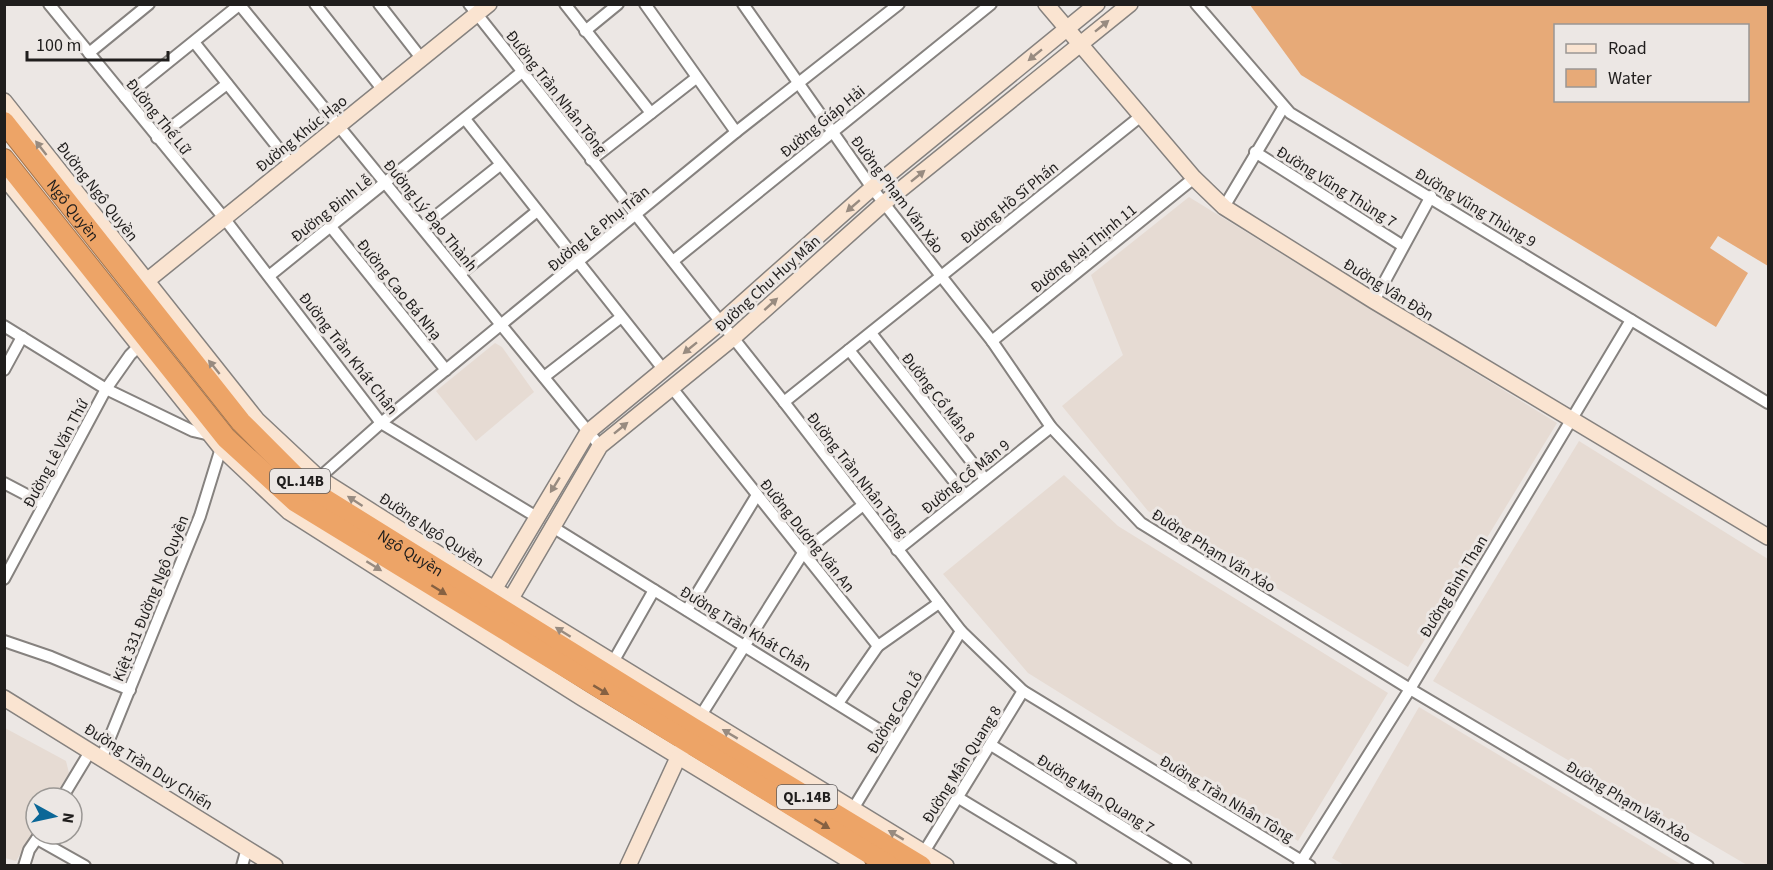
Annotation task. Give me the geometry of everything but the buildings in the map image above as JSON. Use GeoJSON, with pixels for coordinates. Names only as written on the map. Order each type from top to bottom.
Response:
{"type":"FeatureCollection","features":[{"type":"Feature","properties":{"kind":"highway","name":"Ngô Quyền"},"geometry":{"type":"LineString","coordinates":[[4,122],[141,286],[241,422],[307,488],[492,614]]}},
{"type":"Feature","properties":{"kind":"highway","name":"Ngô Quyền"},"geometry":{"type":"LineString","coordinates":[[4,159],[219,441],[296,502],[492,614],[689,735],[890,866]]}},
{"type":"Feature","properties":{"kind":"highway","name":"Ngô Quyền"},"geometry":{"type":"LineString","coordinates":[[689,735],[923,859]]}},
{"type":"Feature","properties":{"kind":"street"},"geometry":{"type":"LineString","coordinates":[[89,53],[149,4]]}},
{"type":"Feature","properties":{"kind":"street"},"geometry":{"type":"LineString","coordinates":[[315,4],[382,88]]}},
{"type":"Feature","properties":{"kind":"street"},"geometry":{"type":"LineString","coordinates":[[379,4],[421,58]]}},
{"type":"Feature","properties":{"kind":"street"},"geometry":{"type":"LineString","coordinates":[[565,4],[651,113]]}},
{"type":"Feature","properties":{"kind":"street"},"geometry":{"type":"LineString","coordinates":[[585,31],[618,4]]}},
{"type":"Feature","properties":{"kind":"street"},"geometry":{"type":"LineString","coordinates":[[645,4],[736,132]]}},
{"type":"Feature","properties":{"kind":"street","name":"Đường Phạm Văn Xảo"},"geometry":{"type":"LineString","coordinates":[[743,4],[872,189],[992,341],[1051,427],[1142,523],[1410,689],[1708,866]]}},
{"type":"Feature","properties":{"kind":"street","name":"Đường Lê Phụ Trần"},"geometry":{"type":"LineString","coordinates":[[319,478],[381,423],[736,132],[899,4]]}},
{"type":"Feature","properties":{"kind":"street","name":"Đường Giáp Hải"},"geometry":{"type":"LineString","coordinates":[[673,261],[991,4]]}},
{"type":"Feature","properties":{"kind":"street","name":"Đường Vân Đồn"},"geometry":{"type":"LineString","coordinates":[[1046,4],[1194,178],[1224,207],[1374,301],[1768,537]]}},
{"type":"Feature","properties":{"kind":"street","name":"Đường Chu Huy Mân"},"geometry":{"type":"LineString","coordinates":[[492,614],[536,516],[588,432],[721,322],[872,189],[1097,4]]}},
{"type":"Feature","properties":{"kind":"street","name":"Đường Chu Huy Mân"},"geometry":{"type":"LineString","coordinates":[[492,614],[551,526],[600,446],[733,338],[884,203],[1130,4]]}},
{"type":"Feature","properties":{"kind":"street","name":"Đường Vũng Thùng 9"},"geometry":{"type":"LineString","coordinates":[[1196,4],[1283,108],[1768,403]]}},
{"type":"Feature","properties":{"kind":"street"},"geometry":{"type":"LineString","coordinates":[[125,97],[239,5]]}},
{"type":"Feature","properties":{"kind":"street","name":"Đường Lý Đạo Thành"},"geometry":{"type":"LineString","coordinates":[[239,5],[600,446]]}},
{"type":"Feature","properties":{"kind":"street","name":"Đường Thế Lữ"},"geometry":{"type":"LineString","coordinates":[[52,6],[224,218]]}},
{"type":"Feature","properties":{"kind":"street","name":"Đường Khúc Hạo"},"geometry":{"type":"LineString","coordinates":[[141,286],[421,58],[478,8]]}},
{"type":"Feature","properties":{"kind":"street","name":"Đường Trần Nhân Tông"},"geometry":{"type":"LineString","coordinates":[[478,8],[522,72],[784,402],[961,631],[1023,691],[1304,864]]}},
{"type":"Feature","properties":{"kind":"street"},"geometry":{"type":"LineString","coordinates":[[194,42],[291,164]]}},
{"type":"Feature","properties":{"kind":"street","name":"Đường Đinh Lễ"},"geometry":{"type":"LineString","coordinates":[[269,276],[522,72]]}},
{"type":"Feature","properties":{"kind":"street"},"geometry":{"type":"LineString","coordinates":[[591,160],[696,78]]}},
{"type":"Feature","properties":{"kind":"street"},"geometry":{"type":"LineString","coordinates":[[157,138],[227,84]]}},
{"type":"Feature","properties":{"kind":"street","name":"Đường Ngô Quyền"},"geometry":{"type":"LineString","coordinates":[[4,101],[141,286],[257,420],[319,478],[492,614],[689,735],[853,808],[923,859],[946,866]]}},
{"type":"Feature","properties":{"kind":"street"},"geometry":{"type":"LineString","coordinates":[[1224,207],[1283,108]]}},
{"type":"Feature","properties":{"kind":"street","name":"Đường Hồ Sĩ Phấn"},"geometry":{"type":"LineString","coordinates":[[784,402],[1141,116]]}},
{"type":"Feature","properties":{"kind":"street"},"geometry":{"type":"LineString","coordinates":[[465,119],[577,264],[663,369]]}},
{"type":"Feature","properties":{"kind":"street","name":"Đường Vũng Thùng 7"},"geometry":{"type":"LineString","coordinates":[[1255,152],[1403,246]]}},
{"type":"Feature","properties":{"kind":"street"},"geometry":{"type":"LineString","coordinates":[[422,227],[500,165]]}},
{"type":"Feature","properties":{"kind":"street"},"geometry":{"type":"LineString","coordinates":[[4,177],[219,441]]}},
{"type":"Feature","properties":{"kind":"street","name":"Đường Nại Thịnh 11"},"geometry":{"type":"LineString","coordinates":[[992,341],[1194,178]]}},
{"type":"Feature","properties":{"kind":"street"},"geometry":{"type":"LineString","coordinates":[[1374,301],[1431,196]]}},
{"type":"Feature","properties":{"kind":"street"},"geometry":{"type":"LineString","coordinates":[[460,274],[536,212]]}},
{"type":"Feature","properties":{"kind":"street","name":"Đường Trần Khát Chân"},"geometry":{"type":"LineString","coordinates":[[224,218],[381,423],[536,516]]}},
{"type":"Feature","properties":{"kind":"street","name":"Đường Cao Bá Nhạ"},"geometry":{"type":"LineString","coordinates":[[331,227],[446,370]]}},
{"type":"Feature","properties":{"kind":"street"},"geometry":{"type":"LineString","coordinates":[[544,377],[620,318]]}},
{"type":"Feature","properties":{"kind":"street","name":"Đường Bình Than"},"geometry":{"type":"LineString","coordinates":[[1304,864],[1630,320]]}},
{"type":"Feature","properties":{"kind":"street"},"geometry":{"type":"LineString","coordinates":[[4,326],[106,388],[193,431],[219,441]]}},
{"type":"Feature","properties":{"kind":"street","name":"Đường Cổ Mân 8"},"geometry":{"type":"LineString","coordinates":[[871,333],[985,479]]}},
{"type":"Feature","properties":{"kind":"street"},"geometry":{"type":"LineString","coordinates":[[4,370],[22,337]]}},
{"type":"Feature","properties":{"kind":"street","name":"Đường Lê Văn Thứ"},"geometry":{"type":"LineString","coordinates":[[4,579],[106,388],[129,355],[140,346]]}},
{"type":"Feature","properties":{"kind":"street"},"geometry":{"type":"LineString","coordinates":[[849,350],[965,495]]}},
{"type":"Feature","properties":{"kind":"street","name":"Đường Dương Văn An"},"geometry":{"type":"LineString","coordinates":[[672,388],[878,646]]}},
{"type":"Feature","properties":{"kind":"street","name":"Đường Cổ Mân 9"},"geometry":{"type":"LineString","coordinates":[[897,550],[1051,427]]}},
{"type":"Feature","properties":{"kind":"street","name":"Kiệt 331 Đường Ngô Quyền"},"geometry":{"type":"LineString","coordinates":[[71,786],[96,754],[130,690],[200,516],[219,441]]}},
{"type":"Feature","properties":{"kind":"street"},"geometry":{"type":"LineString","coordinates":[[4,483],[44,504]]}},
{"type":"Feature","properties":{"kind":"street"},"geometry":{"type":"LineString","coordinates":[[687,610],[757,495]]}},
{"type":"Feature","properties":{"kind":"street"},"geometry":{"type":"LineString","coordinates":[[628,866],[689,735],[803,553],[863,505]]}},
{"type":"Feature","properties":{"kind":"street","name":"Đường Trần Khát Chân"},"geometry":{"type":"LineString","coordinates":[[551,526],[839,702],[894,739]]}},
{"type":"Feature","properties":{"kind":"street"},"geometry":{"type":"LineString","coordinates":[[613,662],[654,590]]}},
{"type":"Feature","properties":{"kind":"street"},"geometry":{"type":"LineString","coordinates":[[839,702],[878,646],[939,603]]}},
{"type":"Feature","properties":{"kind":"street","name":"Đường Ngô Quyền"},"geometry":{"type":"LineString","coordinates":[[492,614],[613,662],[689,735],[858,866]]}},
{"type":"Feature","properties":{"kind":"street","name":"Đường Cao Lỗ"},"geometry":{"type":"LineString","coordinates":[[853,808],[961,631]]}},
{"type":"Feature","properties":{"kind":"street"},"geometry":{"type":"LineString","coordinates":[[4,641],[51,657],[130,690]]}},
{"type":"Feature","properties":{"kind":"street","name":"Đường Mân Quang 8"},"geometry":{"type":"LineString","coordinates":[[923,859],[957,797],[1023,691]]}},
{"type":"Feature","properties":{"kind":"street","name":"Đường Trần Duy Chiến"},"geometry":{"type":"LineString","coordinates":[[4,698],[275,866]]}},
{"type":"Feature","properties":{"kind":"street","name":"Đường Mân Quang 7"},"geometry":{"type":"LineString","coordinates":[[991,745],[1186,866]]}},
{"type":"Feature","properties":{"kind":"street"},"geometry":{"type":"LineString","coordinates":[[957,797],[1071,866]]}},
{"type":"Feature","properties":{"kind":"street"},"geometry":{"type":"LineString","coordinates":[[24,866],[32,846]]}},
{"type":"Feature","properties":{"kind":"street"},"geometry":{"type":"LineString","coordinates":[[54,846],[85,866]]}},
{"type":"Feature","properties":{"kind":"street"},"geometry":{"type":"LineString","coordinates":[[242,866],[247,848]]}},
{"type":"Feature","properties":{"kind":"shaded area"},"geometry":{"type":"Polygon","coordinates":[[[1189,197],[1557,423],[1408,667],[1148,511],[1062,406],[1123,355],[1091,275],[1189,197]]]}},
{"type":"Feature","properties":{"kind":"shaded area"},"geometry":{"type":"Polygon","coordinates":[[[495,343],[502,347],[534,392],[476,441],[436,391],[495,343]]]}},
{"type":"Feature","properties":{"kind":"shaded area"},"geometry":{"type":"Polygon","coordinates":[[[1579,441],[1768,559],[1768,865],[1747,865],[1433,681],[1579,441]]]}},
{"type":"Feature","properties":{"kind":"shaded area"},"geometry":{"type":"Polygon","coordinates":[[[1064,475],[1118,526],[1388,693],[1298,841],[1028,673],[943,574],[1064,475]]]}},
{"type":"Feature","properties":{"kind":"shaded area"},"geometry":{"type":"Polygon","coordinates":[[[1419,707],[1682,865],[1346,866],[1332,858],[1419,707]]]}},
{"type":"Feature","properties":{"kind":"shaded area"},"geometry":{"type":"Polygon","coordinates":[[[5,728],[66,761],[69,773],[61,786],[24,786],[25,846],[16,861],[5,858],[5,728]]]}},
{"type":"Feature","properties":{"kind":"water"},"geometry":{"type":"Polygon","coordinates":[[[1250,5],[1768,5],[1768,266],[1718,236],[1710,248],[1748,273],[1716,327],[1301,75],[1250,5]]]}}]}
